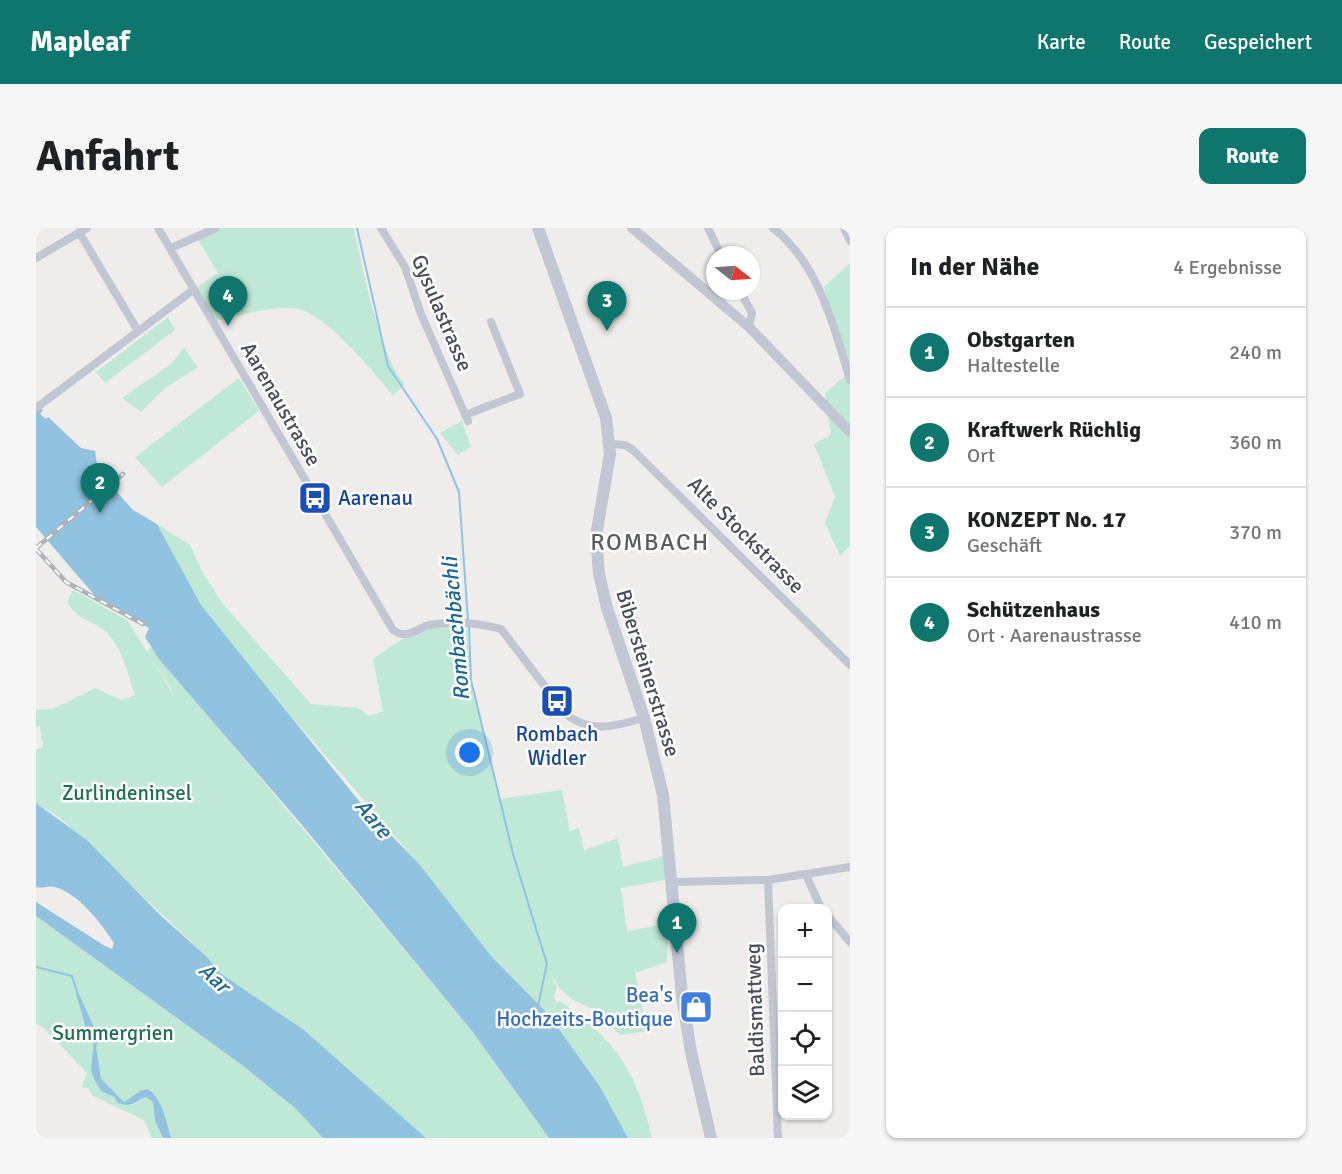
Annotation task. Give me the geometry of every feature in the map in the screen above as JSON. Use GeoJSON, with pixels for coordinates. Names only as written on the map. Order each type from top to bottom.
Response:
{"type":"FeatureCollection","features":[{"type":"Feature","properties":{"kind":"main road","name":"Bibersteinerstrasse"},"geometry":{"type":"LineString","coordinates":[[538,228],[604,409],[610,444],[609,464],[598,518],[597,564],[604,600],[644,718],[664,800],[686,1025],[711,1138]]}},
{"type":"Feature","properties":{"kind":"street","name":"Aarenaustrasse"},"geometry":{"type":"LineString","coordinates":[[158,228],[393,630],[402,635],[430,625],[461,624],[501,629],[566,714],[577,723],[603,728],[644,718]]}},
{"type":"Feature","properties":{"kind":"street"},"geometry":{"type":"LineString","coordinates":[[171,248],[216,228]]}},
{"type":"Feature","properties":{"kind":"street","name":"Gysulastrasse"},"geometry":{"type":"LineString","coordinates":[[381,228],[405,267],[423,318],[466,418],[520,394],[491,321]]}},
{"type":"Feature","properties":{"kind":"street"},"geometry":{"type":"LineString","coordinates":[[632,228],[749,327],[850,432]]}},
{"type":"Feature","properties":{"kind":"street"},"geometry":{"type":"LineString","coordinates":[[708,228],[717,246]]}},
{"type":"Feature","properties":{"kind":"street"},"geometry":{"type":"LineString","coordinates":[[773,228],[801,261],[822,295],[850,380]]}},
{"type":"Feature","properties":{"kind":"street"},"geometry":{"type":"LineString","coordinates":[[844,228],[850,241]]}},
{"type":"Feature","properties":{"kind":"street"},"geometry":{"type":"LineString","coordinates":[[36,258],[83,230],[138,331]]}},
{"type":"Feature","properties":{"kind":"street"},"geometry":{"type":"LineString","coordinates":[[36,396],[40,405],[193,290]]}},
{"type":"Feature","properties":{"kind":"street"},"geometry":{"type":"LineString","coordinates":[[745,300],[752,313],[749,327]]}},
{"type":"Feature","properties":{"kind":"street","name":"Alte Stockstrasse"},"geometry":{"type":"LineString","coordinates":[[610,444],[625,445],[633,450],[850,665]]}},
{"type":"Feature","properties":{"kind":"street"},"geometry":{"type":"LineString","coordinates":[[672,882],[768,880],[850,867]]}},
{"type":"Feature","properties":{"kind":"street"},"geometry":{"type":"LineString","coordinates":[[806,875],[817,904]]}},
{"type":"Feature","properties":{"kind":"street","name":"Baldismattweg"},"geometry":{"type":"LineString","coordinates":[[768,880],[778,1138]]}},
{"type":"Feature","properties":{"kind":"street"},"geometry":{"type":"LineString","coordinates":[[832,921],[850,942]]}},
{"type":"Feature","properties":{"kind":"green space"},"geometry":{"type":"Polygon","coordinates":[[[216,228],[354,228],[380,333],[396,372],[405,385],[393,395],[336,333],[310,313],[298,309],[279,308],[212,322],[193,290],[218,273],[197,238],[216,228]]]}},
{"type":"Feature","properties":{"kind":"green space"},"geometry":{"type":"Polygon","coordinates":[[[850,263],[850,545],[840,556],[825,523],[835,497],[814,444],[831,435],[825,393],[847,374],[824,287],[850,263]]]}},
{"type":"Feature","properties":{"kind":"green space"},"geometry":{"type":"Polygon","coordinates":[[[168,317],[175,330],[105,383],[96,372],[168,317]]]}},
{"type":"Feature","properties":{"kind":"green space"},"geometry":{"type":"Polygon","coordinates":[[[184,348],[198,367],[164,389],[141,412],[122,398],[171,364],[184,348]]]}},
{"type":"Feature","properties":{"kind":"green space"},"geometry":{"type":"Polygon","coordinates":[[[239,378],[259,411],[162,487],[135,457],[239,378]]]}},
{"type":"Feature","properties":{"kind":"green space"},"geometry":{"type":"Polygon","coordinates":[[[462,421],[471,446],[458,455],[440,433],[462,421]]]}},
{"type":"Feature","properties":{"kind":"green space"},"geometry":{"type":"Polygon","coordinates":[[[157,524],[190,545],[203,573],[222,603],[311,704],[358,708],[369,716],[383,711],[373,659],[406,637],[430,626],[455,624],[467,629],[471,680],[499,799],[562,790],[570,831],[579,828],[584,850],[618,838],[623,867],[663,856],[665,880],[621,888],[627,931],[667,924],[667,962],[635,973],[647,1031],[620,1035],[593,1009],[573,1000],[560,989],[551,974],[557,988],[554,997],[557,1003],[560,1001],[596,1030],[610,1044],[631,1075],[646,1114],[652,1138],[628,1138],[599,1085],[548,1014],[492,957],[419,864],[292,717],[201,605],[157,524]]]}},
{"type":"Feature","properties":{"kind":"green space","name":"Zurlindeninsel"},"geometry":{"type":"Polygon","coordinates":[[[73,590],[127,620],[147,652],[151,647],[472,1031],[549,1138],[426,1138],[304,1030],[220,973],[207,957],[59,817],[36,803],[36,750],[43,747],[40,726],[36,727],[36,710],[53,709],[95,688],[121,700],[135,695],[118,647],[113,640],[103,629],[78,615],[67,603],[73,590]],[[148,654],[169,687],[174,701],[170,687],[148,654]]]}},
{"type":"Feature","properties":{"kind":"green space","name":"Summergrien"},"geometry":{"type":"Polygon","coordinates":[[[36,916],[242,1065],[295,1108],[323,1138],[171,1138],[159,1102],[148,1089],[140,1091],[124,1102],[108,1089],[101,1091],[131,1106],[146,1097],[153,1102],[155,1121],[163,1138],[152,1138],[144,1120],[93,1096],[88,1088],[82,1087],[87,1073],[46,1030],[36,1023],[36,916]]]}},
{"type":"Feature","properties":{"kind":"water","name":"Aare"},"geometry":{"type":"Polygon","coordinates":[[[36,406],[43,410],[40,414],[46,419],[48,417],[81,448],[95,451],[98,471],[133,510],[157,524],[201,605],[363,806],[419,864],[492,957],[548,1014],[599,1085],[628,1138],[549,1138],[472,1031],[302,825],[159,659],[145,637],[149,628],[95,596],[36,527],[36,406]]]}},
{"type":"Feature","properties":{"kind":"water","name":"Aar"},"geometry":{"type":"Polygon","coordinates":[[[36,803],[88,841],[160,915],[207,957],[220,973],[304,1030],[426,1138],[323,1138],[295,1108],[242,1065],[36,916],[36,902],[112,949],[114,943],[96,918],[73,896],[55,887],[36,887],[36,803]]]}},
{"type":"Feature","properties":{"kind":"water"},"geometry":{"type":"Polygon","coordinates":[[[78,992],[99,1038],[96,1047],[101,1079],[124,1102],[140,1091],[148,1089],[161,1105],[171,1138],[163,1138],[155,1121],[153,1102],[146,1097],[130,1105],[118,1103],[114,1097],[101,1091],[91,1070],[94,1039],[87,1031],[76,994],[78,992]]]}},
{"type":"Feature","properties":{"kind":"waterway","name":"Rombachbächli"},"geometry":{"type":"LineString","coordinates":[[357,228],[388,366],[437,439],[459,492],[468,621]]}},
{"type":"Feature","properties":{"kind":"waterway","name":"Rombachbächli"},"geometry":{"type":"LineString","coordinates":[[469,627],[471,680],[513,854],[547,964],[538,1006]]}},
{"type":"Feature","properties":{"kind":"waterway"},"geometry":{"type":"LineString","coordinates":[[36,967],[72,976],[78,995]]}},
{"type":"Feature","properties":{"kind":"railway"},"geometry":{"type":"LineString","coordinates":[[36,548],[123,474]]}},
{"type":"Feature","properties":{"kind":"railway"},"geometry":{"type":"LineString","coordinates":[[36,549],[66,582],[143,624]]}},
{"type":"Feature","properties":{"kind":"place","name":"Schützenhaus"},"geometry":{"type":"Point","coordinates":[228,326]}},
{"type":"Feature","properties":{"kind":"place","name":"KONZEPT No. 17"},"geometry":{"type":"Point","coordinates":[607,331]}},
{"type":"Feature","properties":{"kind":"place","name":"Aarenau"},"geometry":{"type":"Point","coordinates":[315,498]}},
{"type":"Feature","properties":{"kind":"place","name":"Kraftwerk Rüchlig"},"geometry":{"type":"Point","coordinates":[100,513]}},
{"type":"Feature","properties":{"kind":"place","name":"Rombach Widler"},"geometry":{"type":"Point","coordinates":[557,701]}},
{"type":"Feature","properties":{"kind":"place","name":"Obstgarten"},"geometry":{"type":"Point","coordinates":[677,953]}},
{"type":"Feature","properties":{"kind":"place","name":"Bea's Hochzeits-Boutique"},"geometry":{"type":"Point","coordinates":[696,1007]}},
{"type":"Feature","properties":{"kind":"district","name":"ROMBACH"},"geometry":{"type":"Point","coordinates":[650,542]}}]}
